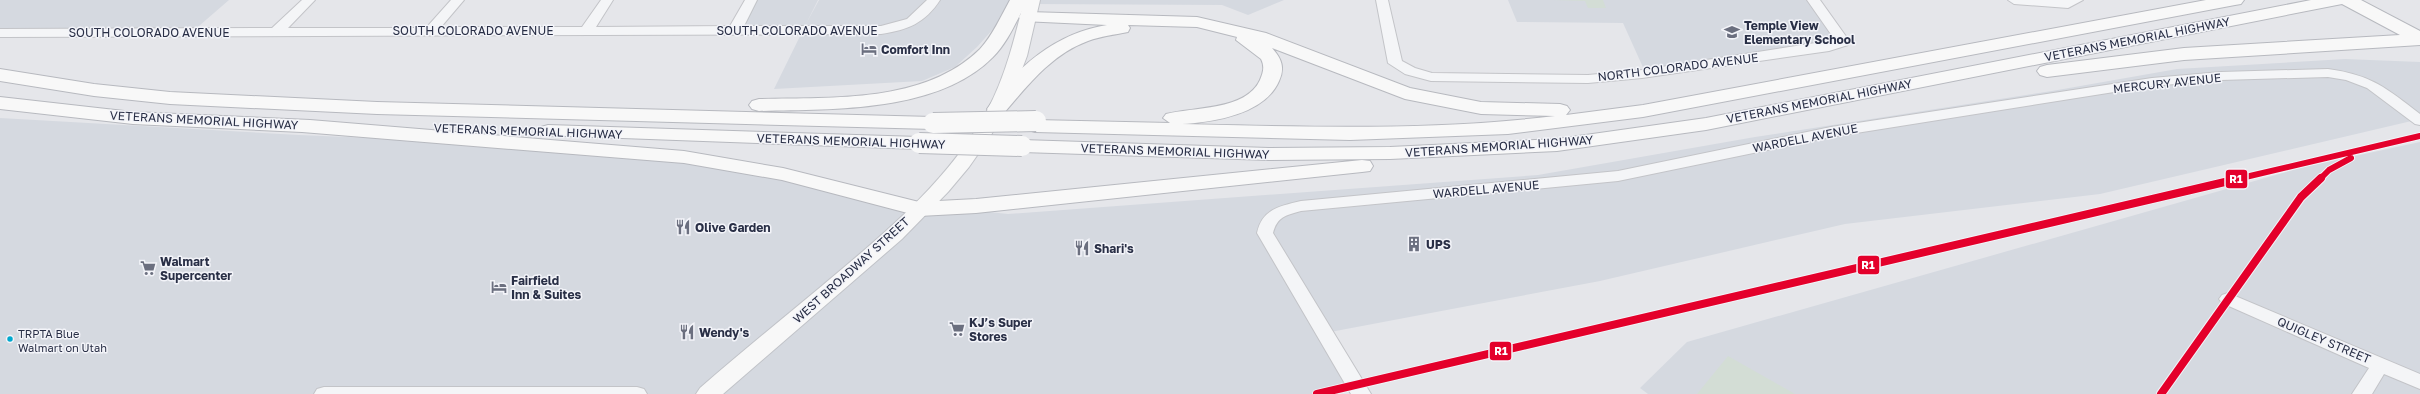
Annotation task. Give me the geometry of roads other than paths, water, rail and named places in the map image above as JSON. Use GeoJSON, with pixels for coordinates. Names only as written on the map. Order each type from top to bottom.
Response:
{"type":"FeatureCollection","features":[{"type":"Feature","properties":{"kind":"highway","name":"VETERANS MEMORIAL HIGHWAY"},"geometry":{"type":"LineString","coordinates":[[0,75],[94,90],[170,98],[378,108],[933,123],[1036,124],[1350,134],[1472,130],[1539,125],[1643,111],[1807,82],[2235,0]]}},
{"type":"Feature","properties":{"kind":"highway","name":"VETERANS MEMORIAL HIGHWAY"},"geometry":{"type":"LineString","coordinates":[[0,103],[133,118],[294,125],[512,130],[1269,154],[1397,153],[1557,145],[1706,124],[2338,0]]}},
{"type":"Feature","properties":{"kind":"highway"},"geometry":{"type":"LineString","coordinates":[[2347,0],[2420,29]]}},
{"type":"Feature","properties":{"kind":"highway"},"geometry":{"type":"LineString","coordinates":[[2364,0],[2420,38]]}},
{"type":"Feature","properties":{"kind":"highway"},"geometry":{"type":"LineString","coordinates":[[378,108],[749,105],[884,97],[906,93],[948,79],[982,58],[1026,6],[1214,25],[1260,37],[1405,93],[1481,108],[1577,110],[1807,82]]}},
{"type":"Feature","properties":{"kind":"highway"},"geometry":{"type":"LineString","coordinates":[[997,109],[1043,57],[1064,44],[1087,35],[1111,29],[1157,26],[1188,27],[1240,38],[1260,47],[1269,57],[1274,69],[1271,80],[1263,92],[1246,103],[1202,115],[1146,120],[1036,124]]}},
{"type":"Feature","properties":{"kind":"highway"},"geometry":{"type":"LineString","coordinates":[[1706,124],[2100,63],[2184,54],[2420,38]]}},
{"type":"Feature","properties":{"kind":"highway"},"geometry":{"type":"LineString","coordinates":[[2365,42],[2420,48]]}},
{"type":"Feature","properties":{"kind":"highway"},"geometry":{"type":"LineString","coordinates":[[294,125],[684,157],[783,174],[919,209],[976,206],[1243,177],[1467,156],[1557,145]]}},
{"type":"Feature","properties":{"kind":"main road","name":"WEST BROADWAY STREET"},"geometry":{"type":"LineString","coordinates":[[708,394],[874,253],[919,209],[967,156],[997,109],[1015,66],[1026,6]]}},
{"type":"Feature","properties":{"kind":"street"},"geometry":{"type":"LineString","coordinates":[[276,32],[309,0]]}},
{"type":"Feature","properties":{"kind":"street"},"geometry":{"type":"LineString","coordinates":[[431,30],[458,0]]}},
{"type":"Feature","properties":{"kind":"street"},"geometry":{"type":"LineString","coordinates":[[587,30],[607,0]]}},
{"type":"Feature","properties":{"kind":"street"},"geometry":{"type":"LineString","coordinates":[[735,30],[751,0]]}},
{"type":"Feature","properties":{"kind":"street","name":"SOUTH COLORADO AVENUE"},"geometry":{"type":"LineString","coordinates":[[0,33],[431,30],[881,30],[900,28],[914,23],[924,14],[934,0]]}},
{"type":"Feature","properties":{"kind":"street","name":"NORTH COLORADO AVENUE"},"geometry":{"type":"LineString","coordinates":[[1382,0],[1395,63],[1410,71],[1431,77],[1588,79],[1654,73],[1829,46],[1843,42],[1813,0]]}},
{"type":"Feature","properties":{"kind":"street"},"geometry":{"type":"LineString","coordinates":[[2014,0],[2068,4],[2077,0]]}},
{"type":"Feature","properties":{"kind":"street","name":"MERCURY AVENUE"},"geometry":{"type":"LineString","coordinates":[[1902,121],[2152,82],[2221,76],[2328,73],[2349,76],[2372,85],[2420,121]]}},
{"type":"Feature","properties":{"kind":"street","name":"WARDELL AVENUE"},"geometry":{"type":"LineString","coordinates":[[1361,394],[1265,233],[1266,223],[1273,214],[1301,206],[1618,176],[1831,132],[1902,121]]}},
{"type":"Feature","properties":{"kind":"street","name":"QUIGLEY STREET"},"geometry":{"type":"LineString","coordinates":[[2228,299],[2420,382]]}},
{"type":"Feature","properties":{"kind":"street"},"geometry":{"type":"LineString","coordinates":[[2362,394],[2381,364]]}},
{"type":"Feature","properties":{"kind":"street"},"geometry":{"type":"LineString","coordinates":[[324,393],[637,394]]}},
{"type":"Feature","properties":{"kind":"place","name":"Temple View Elementary School"},"geometry":{"type":"Point","coordinates":[1732,32]}},
{"type":"Feature","properties":{"kind":"place","name":"Comfort Inn"},"geometry":{"type":"Point","coordinates":[869,49]}},
{"type":"Feature","properties":{"kind":"place","name":"Olive Garden"},"geometry":{"type":"Point","coordinates":[683,227]}},
{"type":"Feature","properties":{"kind":"place","name":"UPS"},"geometry":{"type":"Point","coordinates":[1414,244]}},
{"type":"Feature","properties":{"kind":"place","name":"Shari's"},"geometry":{"type":"Point","coordinates":[1082,248]}},
{"type":"Feature","properties":{"kind":"place","name":"Walmart Supercenter"},"geometry":{"type":"Point","coordinates":[148,268]}},
{"type":"Feature","properties":{"kind":"place","name":"Fairfield Inn & Suites"},"geometry":{"type":"Point","coordinates":[499,287]}},
{"type":"Feature","properties":{"kind":"place","name":"KJ’s Super Stores"},"geometry":{"type":"Point","coordinates":[957,329]}},
{"type":"Feature","properties":{"kind":"place","name":"Wendy's"},"geometry":{"type":"Point","coordinates":[687,332]}},
{"type":"Feature","properties":{"kind":"place","name":"TRPTA Blue Walmart on Utah"},"geometry":{"type":"Point","coordinates":[10,339]}}]}
